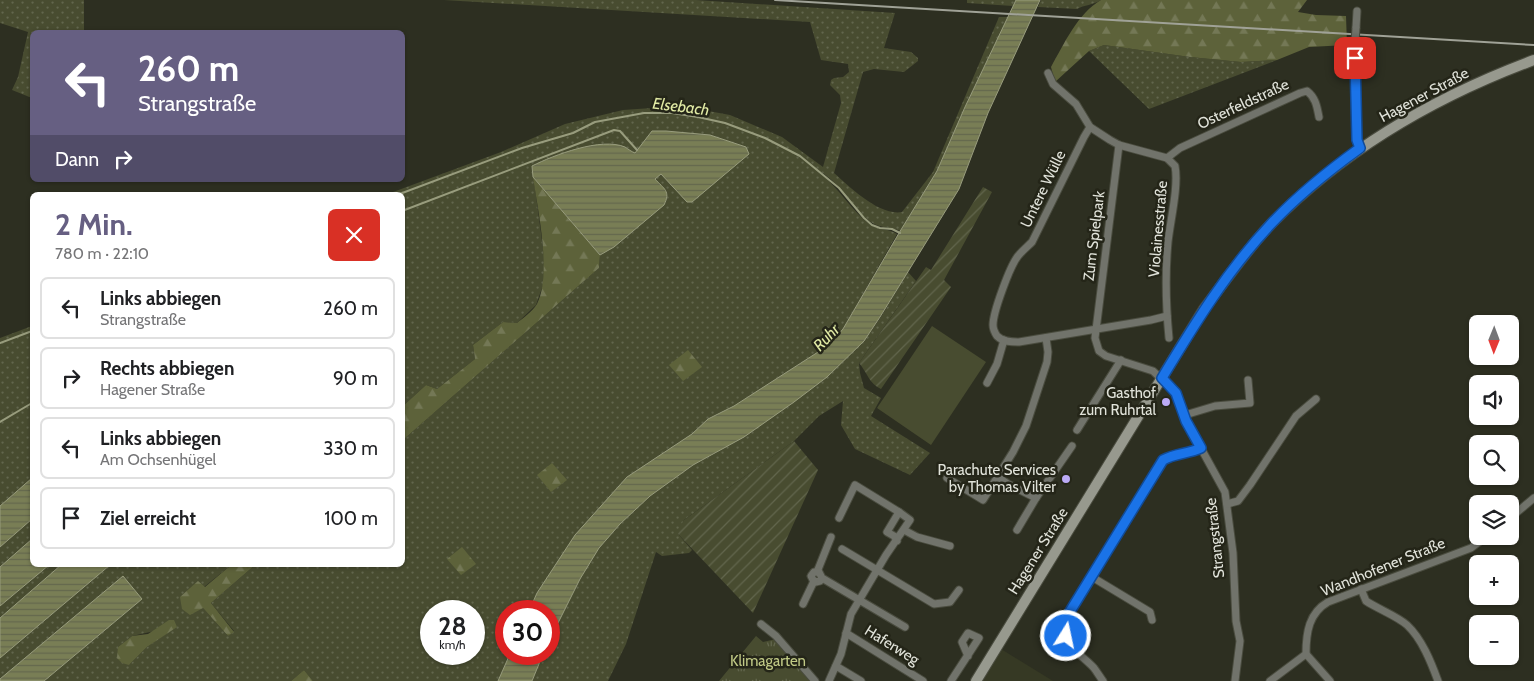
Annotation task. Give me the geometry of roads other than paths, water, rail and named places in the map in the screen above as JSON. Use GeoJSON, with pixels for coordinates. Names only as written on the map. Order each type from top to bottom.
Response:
{"type":"FeatureCollection","features":[{"type":"Feature","properties":{"kind":"main road","name":"Hagener Straße"},"geometry":{"type":"LineString","coordinates":[[976,681],[1204,309],[1254,243],[1312,185],[1360,148],[1407,118],[1472,85],[1534,60]]}},
{"type":"Feature","properties":{"kind":"street"},"geometry":{"type":"LineString","coordinates":[[1357,11],[1355,42],[1357,140],[1360,148]]}},
{"type":"Feature","properties":{"kind":"street"},"geometry":{"type":"LineString","coordinates":[[1048,73],[1053,84],[1076,104],[1090,127],[1119,145],[1166,158]]}},
{"type":"Feature","properties":{"kind":"street","name":"Osterfeldstraße"},"geometry":{"type":"LineString","coordinates":[[1166,158],[1180,148],[1307,91],[1312,95],[1317,104],[1319,117]]}},
{"type":"Feature","properties":{"kind":"street","name":"Untere Wülle"},"geometry":{"type":"LineString","coordinates":[[1004,340],[996,335],[993,323],[1013,266],[1018,256],[1032,242],[1090,127]]}},
{"type":"Feature","properties":{"kind":"street","name":"Zum Spielpark"},"geometry":{"type":"LineString","coordinates":[[1096,330],[1119,145]]}},
{"type":"Feature","properties":{"kind":"street","name":"Violainesstraße"},"geometry":{"type":"LineString","coordinates":[[1166,158],[1174,164],[1176,170],[1168,245],[1167,316],[1169,338]]}},
{"type":"Feature","properties":{"kind":"street"},"geometry":{"type":"LineString","coordinates":[[987,383],[1004,340],[1019,342],[1096,330],[1167,316]]}},
{"type":"Feature","properties":{"kind":"street"},"geometry":{"type":"LineString","coordinates":[[1096,330],[1094,338],[1099,351],[1106,356],[1152,370],[1162,378]]}},
{"type":"Feature","properties":{"kind":"street"},"geometry":{"type":"LineString","coordinates":[[947,478],[983,500],[1013,452],[1026,426],[1047,362],[1046,338]]}},
{"type":"Feature","properties":{"kind":"street"},"geometry":{"type":"LineString","coordinates":[[1077,430],[1121,360]]}},
{"type":"Feature","properties":{"kind":"street","name":"Strangstraße"},"geometry":{"type":"LineString","coordinates":[[1162,378],[1176,393],[1186,421],[1225,492],[1233,553],[1235,607],[1240,641],[1235,681]]}},
{"type":"Feature","properties":{"kind":"street"},"geometry":{"type":"LineString","coordinates":[[1184,415],[1215,406],[1250,403],[1248,380]]}},
{"type":"Feature","properties":{"kind":"street"},"geometry":{"type":"LineString","coordinates":[[1227,504],[1238,501],[1296,416],[1316,399]]}},
{"type":"Feature","properties":{"kind":"street"},"geometry":{"type":"LineString","coordinates":[[1017,530],[1036,498],[1072,446]]}},
{"type":"Feature","properties":{"kind":"street"},"geometry":{"type":"LineString","coordinates":[[1103,681],[1094,668],[1071,648],[1067,640],[1066,618],[1163,460],[1172,455],[1191,452],[1201,448]]}},
{"type":"Feature","properties":{"kind":"street"},"geometry":{"type":"LineString","coordinates":[[998,477],[1036,498]]}},
{"type":"Feature","properties":{"kind":"street"},"geometry":{"type":"LineString","coordinates":[[828,681],[841,654],[851,614],[910,520],[855,485],[839,518]]}},
{"type":"Feature","properties":{"kind":"street"},"geometry":{"type":"LineString","coordinates":[[1519,510],[1534,498]]}},
{"type":"Feature","properties":{"kind":"street"},"geometry":{"type":"LineString","coordinates":[[897,541],[894,536],[886,532],[899,512]]}},
{"type":"Feature","properties":{"kind":"street"},"geometry":{"type":"LineString","coordinates":[[904,530],[917,537],[950,546]]}},
{"type":"Feature","properties":{"kind":"street"},"geometry":{"type":"LineString","coordinates":[[820,575],[832,537]]}},
{"type":"Feature","properties":{"kind":"street","name":"Wandhofener Straße"},"geometry":{"type":"LineString","coordinates":[[1306,654],[1309,622],[1320,606],[1475,545]]}},
{"type":"Feature","properties":{"kind":"street"},"geometry":{"type":"LineString","coordinates":[[842,549],[934,604],[950,602],[959,590]]}},
{"type":"Feature","properties":{"kind":"street"},"geometry":{"type":"LineString","coordinates":[[803,604],[814,581],[812,575],[820,575],[905,627]]}},
{"type":"Feature","properties":{"kind":"street"},"geometry":{"type":"LineString","coordinates":[[1092,577],[1150,612],[1152,620]]}},
{"type":"Feature","properties":{"kind":"street"},"geometry":{"type":"LineString","coordinates":[[1361,589],[1366,601],[1408,626],[1424,650],[1438,681]]}},
{"type":"Feature","properties":{"kind":"street"},"geometry":{"type":"LineString","coordinates":[[761,624],[776,636],[814,681]]}},
{"type":"Feature","properties":{"kind":"street","name":"Haferweg"},"geometry":{"type":"LineString","coordinates":[[846,633],[922,681]]}},
{"type":"Feature","properties":{"kind":"street"},"geometry":{"type":"LineString","coordinates":[[1270,681],[1306,654],[1330,681]]}},
{"type":"Feature","properties":{"kind":"street"},"geometry":{"type":"LineString","coordinates":[[951,681],[968,656]]}},
{"type":"Feature","properties":{"kind":"street"},"geometry":{"type":"LineString","coordinates":[[836,666],[861,681]]}},
{"type":"Feature","properties":{"kind":"waterway","name":"Elsebach"},"geometry":{"type":"LineString","coordinates":[[405,192],[522,148],[573,133],[595,122],[644,113],[672,113],[725,123],[765,138],[800,156],[839,188],[872,225],[892,229],[900,233]]}},
{"type":"Feature","properties":{"kind":"waterway"},"geometry":{"type":"LineString","coordinates":[[405,210],[614,130],[620,131],[637,150]]}},
{"type":"Feature","properties":{"kind":"waterway","name":"Elsebach"},"geometry":{"type":"LineString","coordinates":[[0,343],[30,332]]}},
{"type":"Feature","properties":{"kind":"waterway"},"geometry":{"type":"LineString","coordinates":[[0,422],[30,404]]}},
{"type":"Feature","properties":{"kind":"railway"},"geometry":{"type":"LineString","coordinates":[[775,0],[1534,45]]}},
{"type":"Feature","properties":{"kind":"place","name":"Gasthof zum Ruhrtal"},"geometry":{"type":"Point","coordinates":[1166,402]}},
{"type":"Feature","properties":{"kind":"place","name":"Parachute Services by Thomas Vilter"},"geometry":{"type":"Point","coordinates":[1066,479]}},
{"type":"Feature","properties":{"kind":"water label","name":"Ruhr"},"geometry":{"type":"Point","coordinates":[826,337]}},
{"type":"Feature","properties":{"kind":"park label","name":"Klimagarten"},"geometry":{"type":"Point","coordinates":[768,661]}}]}
